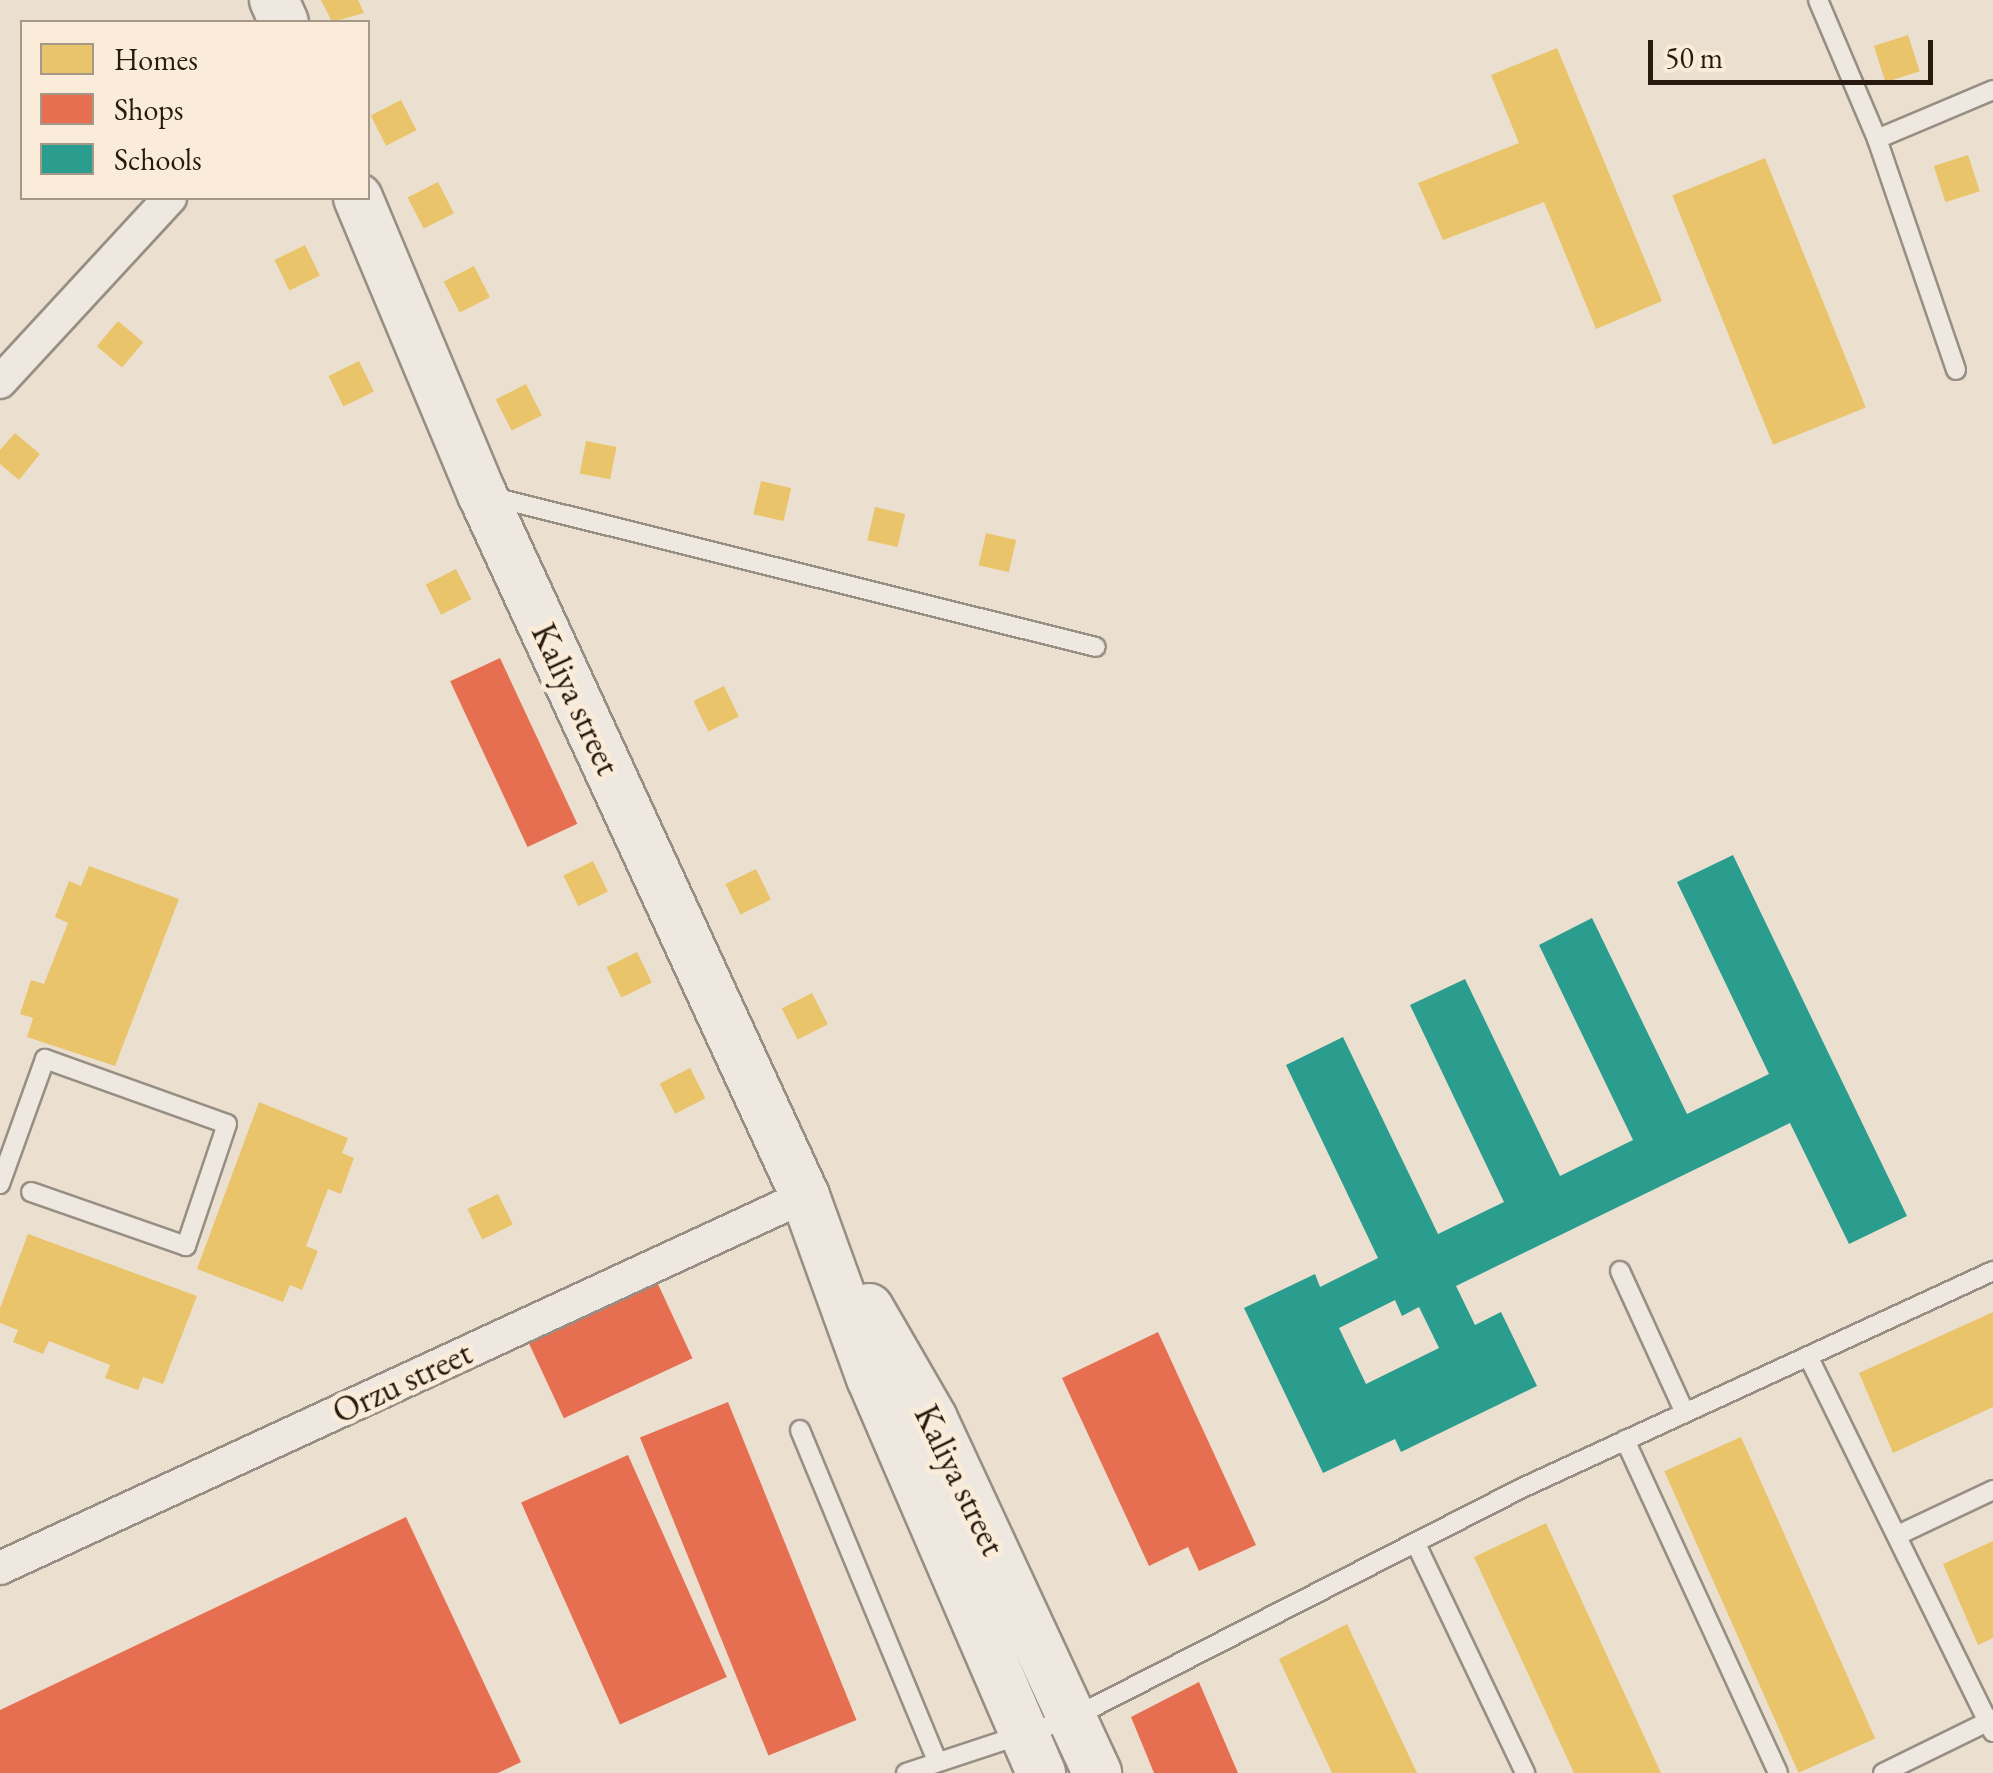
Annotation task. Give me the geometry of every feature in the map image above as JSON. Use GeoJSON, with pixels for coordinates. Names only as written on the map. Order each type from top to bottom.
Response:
{"type":"FeatureCollection","features":[{"type":"Feature","properties":{"kind":"main road","name":"Kaliya street"},"geometry":{"type":"LineString","coordinates":[[359,200],[482,494],[805,1196],[871,1378],[1032,1753]]}},
{"type":"Feature","properties":{"kind":"main road","name":"Kaliya street"},"geometry":{"type":"LineString","coordinates":[[805,1196],[933,1419],[1097,1773]]}},
{"type":"Feature","properties":{"kind":"street"},"geometry":{"type":"LineString","coordinates":[[0,382],[168,200]]}},
{"type":"Feature","properties":{"kind":"street","name":"Orzu street"},"geometry":{"type":"LineString","coordinates":[[0,1568],[805,1196]]}},
{"type":"Feature","properties":{"kind":"lane"},"geometry":{"type":"LineString","coordinates":[[1818,0],[1877,140],[1956,370]]}},
{"type":"Feature","properties":{"kind":"lane"},"geometry":{"type":"LineString","coordinates":[[1877,140],[1993,90]]}},
{"type":"Feature","properties":{"kind":"lane"},"geometry":{"type":"LineString","coordinates":[[482,494],[1096,647]]}},
{"type":"Feature","properties":{"kind":"lane"},"geometry":{"type":"LineString","coordinates":[[0,1184],[45,1059],[227,1124],[186,1246],[31,1192]]}},
{"type":"Feature","properties":{"kind":"lane"},"geometry":{"type":"LineString","coordinates":[[906,1773],[937,1760],[1032,1753],[1072,1718],[1416,1544],[1625,1440],[1993,1270]]}},
{"type":"Feature","properties":{"kind":"lane"},"geometry":{"type":"LineString","coordinates":[[1620,1271],[1685,1412]]}},
{"type":"Feature","properties":{"kind":"lane"},"geometry":{"type":"LineString","coordinates":[[1808,1356],[1991,1724],[1882,1773]]}},
{"type":"Feature","properties":{"kind":"lane"},"geometry":{"type":"LineString","coordinates":[[800,1430],[937,1760]]}},
{"type":"Feature","properties":{"kind":"lane"},"geometry":{"type":"LineString","coordinates":[[1625,1440],[1778,1773]]}},
{"type":"Feature","properties":{"kind":"lane"},"geometry":{"type":"LineString","coordinates":[[1898,1535],[1993,1490]]}},
{"type":"Feature","properties":{"kind":"lane"},"geometry":{"type":"LineString","coordinates":[[1416,1544],[1525,1773]]}},
{"type":"Feature","properties":{"kind":"building: Homes"},"geometry":{"type":"Polygon","coordinates":[[[321,0],[358,0],[364,13],[339,20],[331,20],[321,0]]]}},
{"type":"Feature","properties":{"kind":"building: Homes"},"geometry":{"type":"Polygon","coordinates":[[[1908,35],[1920,71],[1886,82],[1874,46],[1908,35]]]}},
{"type":"Feature","properties":{"kind":"building: Homes"},"geometry":{"type":"Polygon","coordinates":[[[1557,48],[1662,301],[1596,329],[1544,202],[1443,240],[1418,183],[1519,143],[1491,75],[1557,48]]]}},
{"type":"Feature","properties":{"kind":"building: Homes"},"geometry":{"type":"Polygon","coordinates":[[[401,100],[416,130],[386,146],[371,115],[401,100]]]}},
{"type":"Feature","properties":{"kind":"building: Homes"},"geometry":{"type":"Polygon","coordinates":[[[1968,155],[1980,191],[1946,202],[1934,166],[1968,155]]]}},
{"type":"Feature","properties":{"kind":"building: Homes"},"geometry":{"type":"Polygon","coordinates":[[[1765,158],[1866,407],[1773,445],[1672,195],[1765,158]]]}},
{"type":"Feature","properties":{"kind":"building: Homes"},"geometry":{"type":"Polygon","coordinates":[[[438,182],[454,213],[424,229],[408,197],[438,182]]]}},
{"type":"Feature","properties":{"kind":"building: Homes"},"geometry":{"type":"Polygon","coordinates":[[[305,245],[320,276],[289,290],[274,260],[305,245]]]}},
{"type":"Feature","properties":{"kind":"building: Homes"},"geometry":{"type":"Polygon","coordinates":[[[474,266],[490,297],[460,313],[444,281],[474,266]]]}},
{"type":"Feature","properties":{"kind":"building: Homes"},"geometry":{"type":"Polygon","coordinates":[[[118,321],[143,342],[122,367],[97,346],[118,321]]]}},
{"type":"Feature","properties":{"kind":"building: Homes"},"geometry":{"type":"Polygon","coordinates":[[[359,361],[374,392],[343,406],[328,376],[359,361]]]}},
{"type":"Feature","properties":{"kind":"building: Homes"},"geometry":{"type":"Polygon","coordinates":[[[526,384],[542,415],[512,431],[496,399],[526,384]]]}},
{"type":"Feature","properties":{"kind":"building: Homes"},"geometry":{"type":"Polygon","coordinates":[[[15,433],[40,454],[19,480],[0,464],[0,450],[15,433]]]}},
{"type":"Feature","properties":{"kind":"building: Homes"},"geometry":{"type":"Polygon","coordinates":[[[586,441],[616,447],[610,479],[580,473],[586,441]]]}},
{"type":"Feature","properties":{"kind":"building: Homes"},"geometry":{"type":"Polygon","coordinates":[[[761,481],[791,488],[784,521],[753,514],[761,481]]]}},
{"type":"Feature","properties":{"kind":"building: Homes"},"geometry":{"type":"Polygon","coordinates":[[[875,507],[905,514],[898,547],[867,540],[875,507]]]}},
{"type":"Feature","properties":{"kind":"building: Homes"},"geometry":{"type":"Polygon","coordinates":[[[986,533],[1016,540],[1009,572],[979,565],[986,533]]]}},
{"type":"Feature","properties":{"kind":"building: Homes"},"geometry":{"type":"Polygon","coordinates":[[[456,569],[471,599],[441,615],[426,584],[456,569]]]}},
{"type":"Feature","properties":{"kind":"building: Homes"},"geometry":{"type":"Polygon","coordinates":[[[724,686],[739,717],[708,731],[693,701],[724,686]]]}},
{"type":"Feature","properties":{"kind":"building: Homes"},"geometry":{"type":"Polygon","coordinates":[[[593,861],[608,892],[578,906],[563,875],[593,861]]]}},
{"type":"Feature","properties":{"kind":"building: Homes"},"geometry":{"type":"Polygon","coordinates":[[[89,866],[179,899],[115,1066],[27,1037],[33,1018],[20,1014],[31,980],[44,984],[68,923],[55,917],[69,881],[81,886],[89,866]]]}},
{"type":"Feature","properties":{"kind":"building: Homes"},"geometry":{"type":"Polygon","coordinates":[[[756,869],[771,900],[740,914],[725,884],[756,869]]]}},
{"type":"Feature","properties":{"kind":"building: Homes"},"geometry":{"type":"Polygon","coordinates":[[[637,952],[652,983],[621,997],[606,967],[637,952]]]}},
{"type":"Feature","properties":{"kind":"building: Homes"},"geometry":{"type":"Polygon","coordinates":[[[812,993],[828,1024],[798,1040],[782,1008],[812,993]]]}},
{"type":"Feature","properties":{"kind":"building: Homes"},"geometry":{"type":"Polygon","coordinates":[[[690,1068],[705,1098],[675,1114],[660,1083],[690,1068]]]}},
{"type":"Feature","properties":{"kind":"building: Homes"},"geometry":{"type":"Polygon","coordinates":[[[259,1102],[348,1138],[342,1153],[354,1158],[341,1194],[328,1189],[306,1246],[318,1251],[302,1290],[290,1285],[283,1302],[197,1269],[259,1102]]]}},
{"type":"Feature","properties":{"kind":"building: Homes"},"geometry":{"type":"Polygon","coordinates":[[[498,1194],[513,1225],[482,1239],[467,1209],[498,1194]]]}},
{"type":"Feature","properties":{"kind":"building: Homes"},"geometry":{"type":"Polygon","coordinates":[[[28,1234],[197,1296],[163,1384],[143,1377],[138,1390],[105,1378],[110,1365],[49,1341],[43,1354],[13,1342],[18,1330],[0,1323],[0,1308],[28,1234]]]}},
{"type":"Feature","properties":{"kind":"building: Homes"},"geometry":{"type":"Polygon","coordinates":[[[1993,1312],[1993,1407],[1893,1453],[1859,1373],[1993,1312]]]}},
{"type":"Feature","properties":{"kind":"building: Homes"},"geometry":{"type":"Polygon","coordinates":[[[1741,1437],[1875,1738],[1798,1773],[1664,1471],[1741,1437]]]}},
{"type":"Feature","properties":{"kind":"building: Homes"},"geometry":{"type":"Polygon","coordinates":[[[1546,1523],[1661,1773],[1574,1773],[1474,1557],[1546,1523]]]}},
{"type":"Feature","properties":{"kind":"building: Homes"},"geometry":{"type":"Polygon","coordinates":[[[1993,1541],[1993,1638],[1978,1645],[1943,1564],[1993,1541]]]}},
{"type":"Feature","properties":{"kind":"building: Homes"},"geometry":{"type":"Polygon","coordinates":[[[1347,1624],[1417,1773],[1332,1773],[1279,1659],[1347,1624]]]}},
{"type":"Feature","properties":{"kind":"building: Shops"},"geometry":{"type":"Polygon","coordinates":[[[500,658],[577,824],[527,847],[450,681],[500,658]]]}},
{"type":"Feature","properties":{"kind":"building: Shops"},"geometry":{"type":"Polygon","coordinates":[[[657,1282],[692,1358],[564,1418],[528,1342],[657,1282]]]}},
{"type":"Feature","properties":{"kind":"building: Shops"},"geometry":{"type":"Polygon","coordinates":[[[1158,1332],[1256,1545],[1199,1571],[1188,1547],[1149,1566],[1062,1378],[1158,1332]]]}},
{"type":"Feature","properties":{"kind":"building: Shops"},"geometry":{"type":"Polygon","coordinates":[[[728,1402],[856,1720],[768,1756],[640,1438],[728,1402]]]}},
{"type":"Feature","properties":{"kind":"building: Shops"},"geometry":{"type":"Polygon","coordinates":[[[628,1455],[727,1677],[620,1725],[521,1503],[628,1455]]]}},
{"type":"Feature","properties":{"kind":"building: Shops"},"geometry":{"type":"Polygon","coordinates":[[[406,1517],[521,1762],[498,1773],[0,1773],[0,1710],[406,1517]]]}},
{"type":"Feature","properties":{"kind":"building: Shops"},"geometry":{"type":"Polygon","coordinates":[[[1199,1682],[1238,1773],[1154,1773],[1131,1717],[1199,1682]]]}},
{"type":"Feature","properties":{"kind":"building: Schools"},"geometry":{"type":"Polygon","coordinates":[[[1733,855],[1907,1216],[1849,1244],[1790,1123],[1456,1286],[1475,1325],[1501,1312],[1537,1386],[1401,1452],[1395,1439],[1323,1473],[1244,1308],[1315,1274],[1320,1287],[1378,1258],[1286,1065],[1343,1037],[1438,1234],[1504,1202],[1410,1005],[1465,979],[1560,1176],[1633,1140],[1539,945],[1592,918],[1687,1114],[1769,1074],[1677,882],[1733,855]],[[1395,1300],[1339,1328],[1366,1384],[1439,1348],[1419,1307],[1402,1316],[1395,1300]]]}}]}
